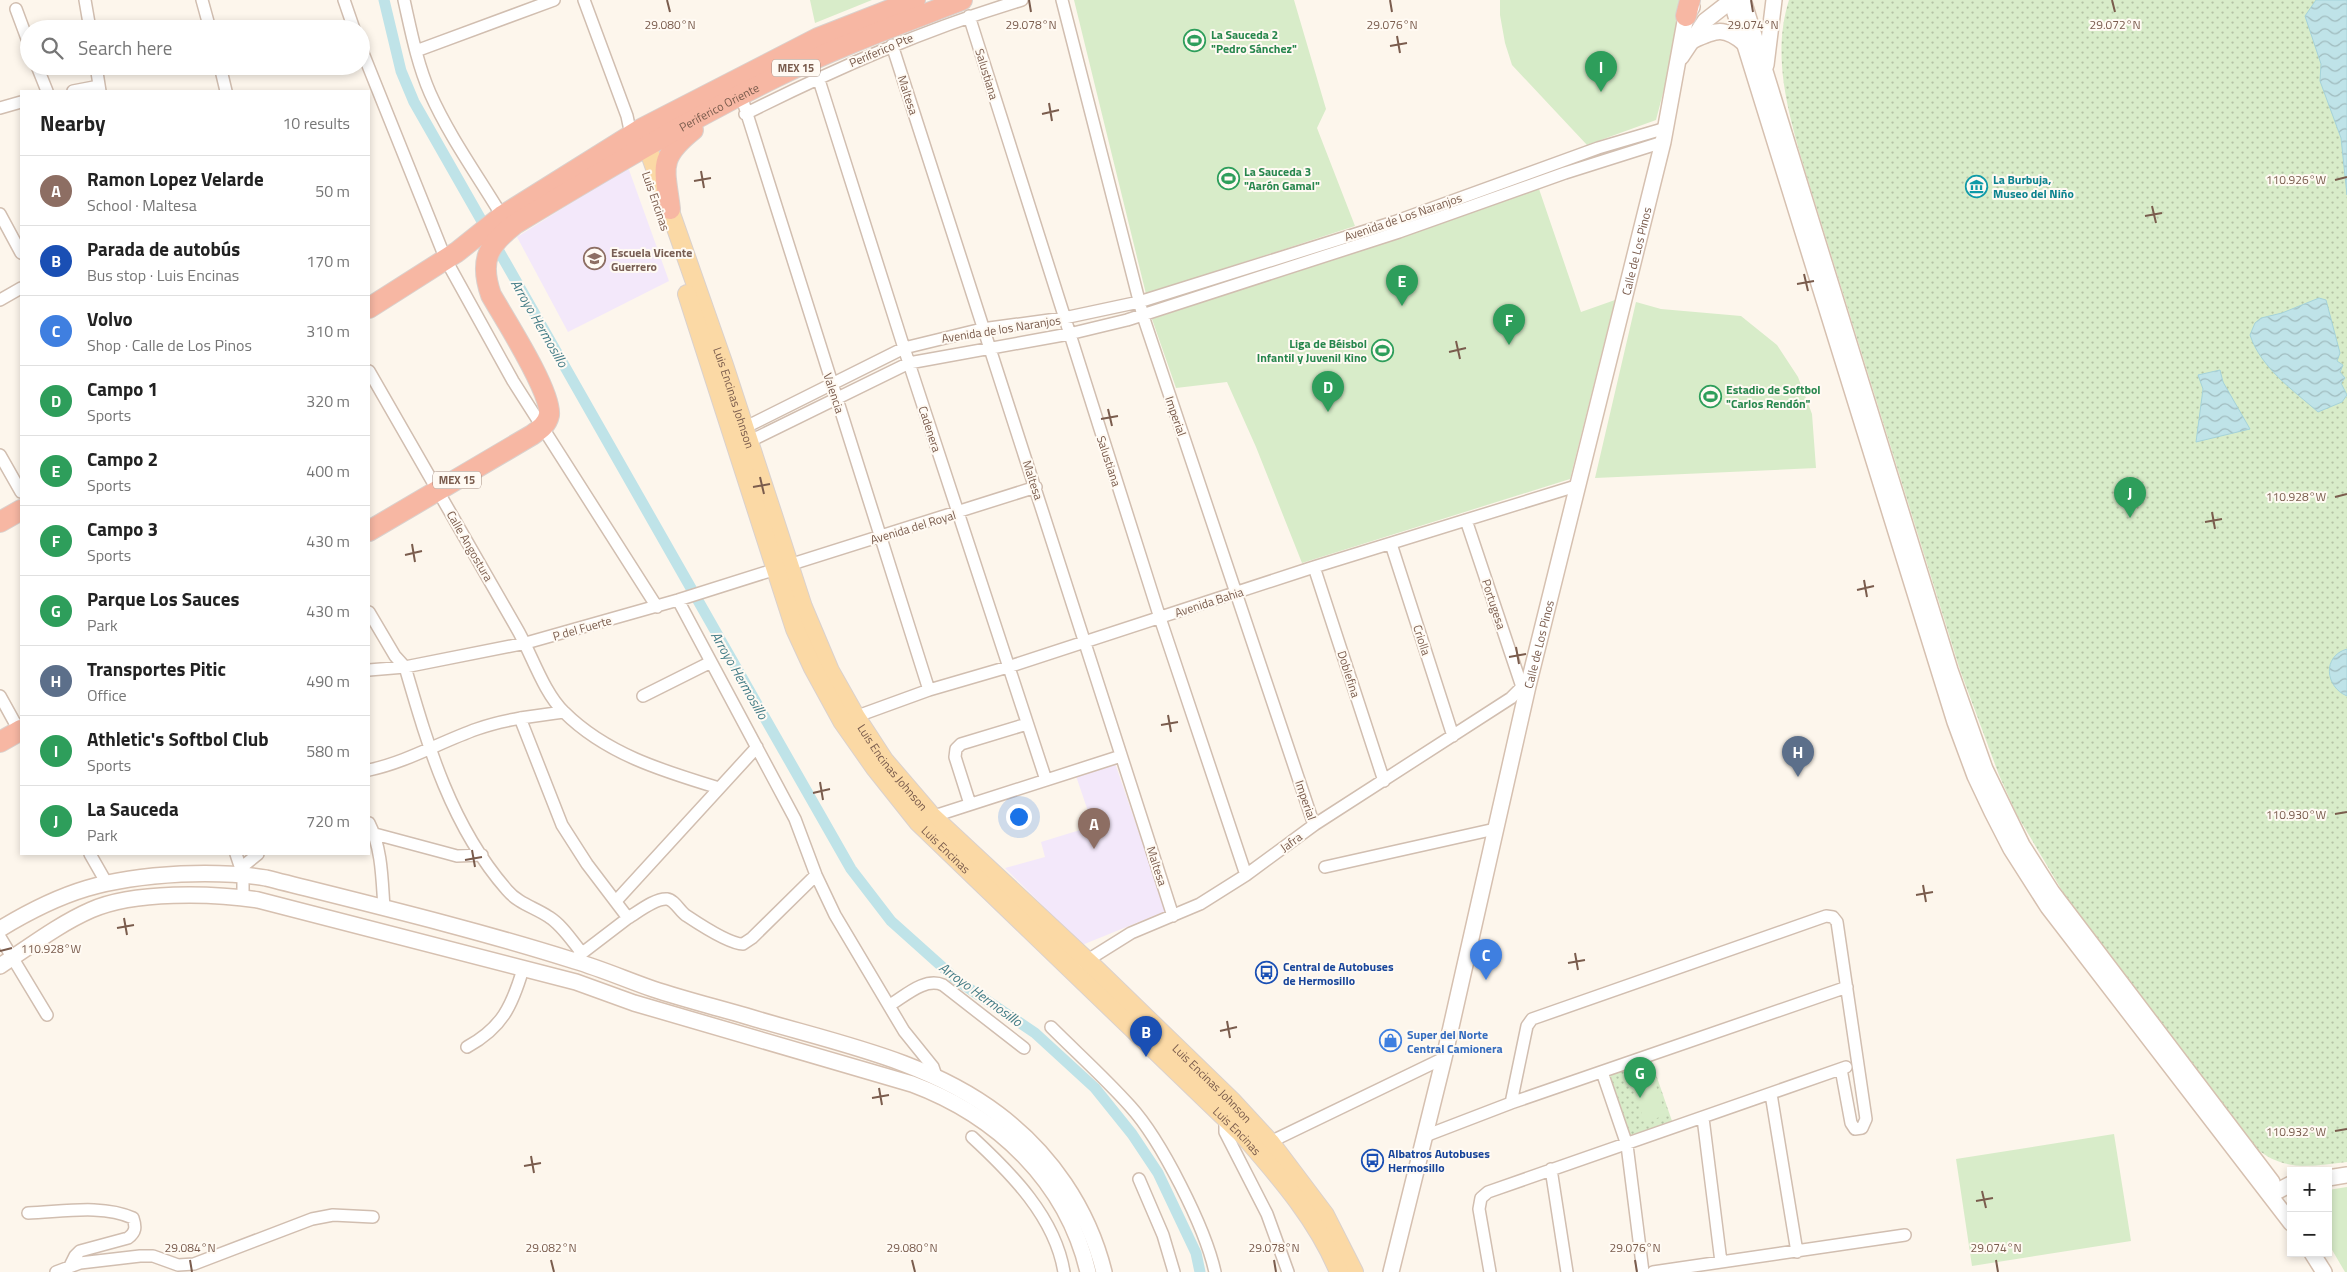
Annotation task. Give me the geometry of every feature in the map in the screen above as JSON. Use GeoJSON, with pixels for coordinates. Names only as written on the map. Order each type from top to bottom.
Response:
{"type":"FeatureCollection","features":[{"type":"Feature","properties":{"kind":"highway","name":"Periferico Oriente"},"geometry":{"type":"LineString","coordinates":[[486,238],[502,216],[818,38],[915,0]]}},
{"type":"Feature","properties":{"kind":"highway","name":"Periferico Oriente"},"geometry":{"type":"LineString","coordinates":[[486,238],[515,224],[639,140],[738,104],[830,52],[965,8]]}},
{"type":"Feature","properties":{"kind":"highway"},"geometry":{"type":"LineString","coordinates":[[670,209],[665,168],[666,158],[673,147],[738,104]]}},
{"type":"Feature","properties":{"kind":"highway"},"geometry":{"type":"LineString","coordinates":[[486,238],[484,270],[487,283],[491,295],[546,396],[549,416],[543,427]]}},
{"type":"Feature","properties":{"kind":"highway","name":"MEX 15"},"geometry":{"type":"LineString","coordinates":[[370,307],[446,260],[486,238]]}},
{"type":"Feature","properties":{"kind":"highway","name":"MEX 15"},"geometry":{"type":"LineString","coordinates":[[370,529],[438,491],[543,427]]}},
{"type":"Feature","properties":{"kind":"highway"},"geometry":{"type":"LineString","coordinates":[[0,522],[20,511]]}},
{"type":"Feature","properties":{"kind":"highway"},"geometry":{"type":"LineString","coordinates":[[0,742],[20,732]]}},
{"type":"Feature","properties":{"kind":"main road","name":"Luis Encinas Johnson"},"geometry":{"type":"LineString","coordinates":[[639,140],[670,209],[783,567],[830,671],[849,719],[884,760],[925,819],[1080,965],[1233,1102],[1270,1142],[1325,1215],[1354,1272]]}},
{"type":"Feature","properties":{"kind":"main road","name":"Luis Encinas"},"geometry":{"type":"LineString","coordinates":[[639,140],[662,216],[741,437]]}},
{"type":"Feature","properties":{"kind":"main road","name":"Luis Encinas"},"geometry":{"type":"LineString","coordinates":[[1080,965],[1225,1118],[1245,1136],[1292,1193],[1327,1247],[1339,1272]]}},
{"type":"Feature","properties":{"kind":"street"},"geometry":{"type":"LineString","coordinates":[[85,0],[88,20]]}},
{"type":"Feature","properties":{"kind":"street"},"geometry":{"type":"LineString","coordinates":[[202,0],[208,20]]}},
{"type":"Feature","properties":{"kind":"street"},"geometry":{"type":"LineString","coordinates":[[344,0],[351,20]]}},
{"type":"Feature","properties":{"kind":"street"},"geometry":{"type":"LineString","coordinates":[[404,0],[416,51],[438,110],[502,216]]}},
{"type":"Feature","properties":{"kind":"street"},"geometry":{"type":"LineString","coordinates":[[416,51],[554,0]]}},
{"type":"Feature","properties":{"kind":"street"},"geometry":{"type":"LineString","coordinates":[[584,0],[627,116],[639,140]]}},
{"type":"Feature","properties":{"kind":"street","name":"Periferico Pte"},"geometry":{"type":"LineString","coordinates":[[738,104],[818,77],[892,45],[965,8],[1022,0]]}},
{"type":"Feature","properties":{"kind":"street","name":"Imperial"},"geometry":{"type":"LineString","coordinates":[[1062,0],[1142,316],[1314,825]]}},
{"type":"Feature","properties":{"kind":"street"},"geometry":{"type":"LineString","coordinates":[[1688,8],[1698,0]]}},
{"type":"Feature","properties":{"kind":"street"},"geometry":{"type":"LineString","coordinates":[[1677,63],[1705,21],[1732,0],[1949,704],[1975,776],[2011,849],[2048,907],[2279,1190],[2287,1212]]}},
{"type":"Feature","properties":{"kind":"street"},"geometry":{"type":"LineString","coordinates":[[1743,0],[1953,678],[1985,769],[2022,844],[2052,892],[2287,1201]]}},
{"type":"Feature","properties":{"kind":"street"},"geometry":{"type":"LineString","coordinates":[[1765,69],[1774,0]]}},
{"type":"Feature","properties":{"kind":"street","name":"Salustiana"},"geometry":{"type":"LineString","coordinates":[[965,8],[1160,618],[1246,875]]}},
{"type":"Feature","properties":{"kind":"street","name":"Calle de Los Pinos"},"geometry":{"type":"LineString","coordinates":[[1391,1272],[1444,1058],[1525,687],[1664,135],[1688,8]]}},
{"type":"Feature","properties":{"kind":"street"},"geometry":{"type":"LineString","coordinates":[[16,9],[20,20]]}},
{"type":"Feature","properties":{"kind":"street"},"geometry":{"type":"LineString","coordinates":[[1692,41],[1710,33],[1722,31],[1736,36],[1745,44]]}},
{"type":"Feature","properties":{"kind":"street","name":"Maltesa"},"geometry":{"type":"LineString","coordinates":[[892,45],[982,329],[1036,487],[1173,916]]}},
{"type":"Feature","properties":{"kind":"street"},"geometry":{"type":"LineString","coordinates":[[41,75],[47,90]]}},
{"type":"Feature","properties":{"kind":"street"},"geometry":{"type":"LineString","coordinates":[[82,90],[100,88],[98,75]]}},
{"type":"Feature","properties":{"kind":"street"},"geometry":{"type":"LineString","coordinates":[[222,75],[226,90]]}},
{"type":"Feature","properties":{"kind":"street"},"geometry":{"type":"LineString","coordinates":[[367,75],[370,89],[446,260],[513,381],[657,607]]}},
{"type":"Feature","properties":{"kind":"street","name":"Cadenera"},"geometry":{"type":"LineString","coordinates":[[818,77],[904,348],[1046,780]]}},
{"type":"Feature","properties":{"kind":"street"},"geometry":{"type":"LineString","coordinates":[[0,108],[20,102]]}},
{"type":"Feature","properties":{"kind":"street","name":"Valencia"},"geometry":{"type":"LineString","coordinates":[[738,104],[881,536],[929,690]]}},
{"type":"Feature","properties":{"kind":"street","name":"Avenida de Los Naranjos"},"geometry":{"type":"LineString","coordinates":[[1139,302],[1356,234],[1598,148],[1664,135]]}},
{"type":"Feature","properties":{"kind":"street","name":"Avenida de Los Naranjos"},"geometry":{"type":"LineString","coordinates":[[1142,316],[1361,245],[1574,170],[1664,135]]}},
{"type":"Feature","properties":{"kind":"street"},"geometry":{"type":"LineString","coordinates":[[0,214],[20,251]]}},
{"type":"Feature","properties":{"kind":"street"},"geometry":{"type":"LineString","coordinates":[[1356,234],[1361,245]]}},
{"type":"Feature","properties":{"kind":"street"},"geometry":{"type":"LineString","coordinates":[[0,300],[20,289]]}},
{"type":"Feature","properties":{"kind":"street","name":"Avenida de los Naranjos"},"geometry":{"type":"LineString","coordinates":[[741,437],[904,348],[982,329],[1064,318],[1139,302]]}},
{"type":"Feature","properties":{"kind":"street","name":"Avenida de los Naranjos"},"geometry":{"type":"LineString","coordinates":[[741,437],[836,398],[909,363],[988,347],[1069,334],[1142,316]]}},
{"type":"Feature","properties":{"kind":"street","name":"Calle Angostura"},"geometry":{"type":"LineString","coordinates":[[370,373],[526,643],[550,694],[564,712],[593,735],[635,759],[670,773],[719,788]]}},
{"type":"Feature","properties":{"kind":"street"},"geometry":{"type":"LineString","coordinates":[[0,455],[20,490]]}},
{"type":"Feature","properties":{"kind":"street","name":"Avenida Bahia"},"geometry":{"type":"LineString","coordinates":[[849,719],[929,690],[1008,667],[1314,567],[1576,486]]}},
{"type":"Feature","properties":{"kind":"street","name":"Avenida del Royal"},"geometry":{"type":"LineString","coordinates":[[783,567],[1036,487]]}},
{"type":"Feature","properties":{"kind":"street","name":"Portugesa"},"geometry":{"type":"LineString","coordinates":[[1466,520],[1525,687]]}},
{"type":"Feature","properties":{"kind":"street","name":"Criolla"},"geometry":{"type":"LineString","coordinates":[[1392,544],[1453,736]]}},
{"type":"Feature","properties":{"kind":"street","name":"P del Fuerte"},"geometry":{"type":"LineString","coordinates":[[370,670],[405,667],[526,643],[657,607],[783,567]]}},
{"type":"Feature","properties":{"kind":"street","name":"Doblefina"},"geometry":{"type":"LineString","coordinates":[[1314,567],[1384,781]]}},
{"type":"Feature","properties":{"kind":"street"},"geometry":{"type":"LineString","coordinates":[[679,600],[795,819],[816,875],[835,915],[904,1031],[933,1067],[937,1079]]}},
{"type":"Feature","properties":{"kind":"street"},"geometry":{"type":"LineString","coordinates":[[370,614],[395,656],[405,667],[429,748],[456,814],[482,855],[515,899],[556,923],[577,957]]}},
{"type":"Feature","properties":{"kind":"street"},"geometry":{"type":"LineString","coordinates":[[644,696],[711,662]]}},
{"type":"Feature","properties":{"kind":"street","name":"Jafra"},"geometry":{"type":"LineString","coordinates":[[1080,965],[1131,933],[1200,904],[1246,875],[1314,825],[1453,736],[1525,687]]}},
{"type":"Feature","properties":{"kind":"street"},"geometry":{"type":"LineString","coordinates":[[0,696],[20,729]]}},
{"type":"Feature","properties":{"kind":"street"},"geometry":{"type":"LineString","coordinates":[[370,770],[393,765],[476,729],[520,718],[564,712]]}},
{"type":"Feature","properties":{"kind":"street"},"geometry":{"type":"LineString","coordinates":[[520,718],[562,825],[587,864],[628,918]]}},
{"type":"Feature","properties":{"kind":"street"},"geometry":{"type":"LineString","coordinates":[[970,804],[955,757],[956,749],[961,744],[1027,724]]}},
{"type":"Feature","properties":{"kind":"street"},"geometry":{"type":"LineString","coordinates":[[616,901],[757,747]]}},
{"type":"Feature","properties":{"kind":"street"},"geometry":{"type":"LineString","coordinates":[[925,819],[1121,756]]}},
{"type":"Feature","properties":{"kind":"street"},"geometry":{"type":"LineString","coordinates":[[370,825],[375,834],[384,908]]}},
{"type":"Feature","properties":{"kind":"street"},"geometry":{"type":"LineString","coordinates":[[1325,867],[1495,829]]}},
{"type":"Feature","properties":{"kind":"street"},"geometry":{"type":"LineString","coordinates":[[375,834],[457,856],[482,855]]}},
{"type":"Feature","properties":{"kind":"street"},"geometry":{"type":"LineString","coordinates":[[91,855],[106,882]]}},
{"type":"Feature","properties":{"kind":"street"},"geometry":{"type":"LineString","coordinates":[[236,855],[243,871],[243,898]]}},
{"type":"Feature","properties":{"kind":"street"},"geometry":{"type":"LineString","coordinates":[[243,871],[257,855]]}},
{"type":"Feature","properties":{"kind":"street"},"geometry":{"type":"LineString","coordinates":[[0,929],[50,901],[106,882],[168,875],[243,871],[577,957],[655,989],[868,1052],[909,1066],[937,1079],[997,1113],[1043,1154],[1064,1182],[1080,1209],[1104,1272]]}},
{"type":"Feature","properties":{"kind":"street"},"geometry":{"type":"LineString","coordinates":[[577,957],[628,918],[660,900],[667,899],[672,901],[687,916],[732,941],[743,944],[752,938],[816,875]]}},
{"type":"Feature","properties":{"kind":"street"},"geometry":{"type":"LineString","coordinates":[[6,962],[77,917],[108,904],[154,897],[205,895],[243,898],[313,914],[576,982],[634,1003],[912,1084],[926,1089],[978,1118],[1016,1145],[1050,1185],[1075,1232],[1088,1272]]}},
{"type":"Feature","properties":{"kind":"street"},"geometry":{"type":"LineString","coordinates":[[1511,1103],[1529,1022],[1537,1016],[1826,916],[1832,917],[1837,922],[1866,1119],[1865,1125],[1859,1129],[1855,1129],[1851,1123],[1841,1069]]}},
{"type":"Feature","properties":{"kind":"street"},"geometry":{"type":"LineString","coordinates":[[0,937],[6,962],[47,1015]]}},
{"type":"Feature","properties":{"kind":"street"},"geometry":{"type":"LineString","coordinates":[[467,1047],[483,1038],[501,1020],[514,1000],[523,969]]}},
{"type":"Feature","properties":{"kind":"street"},"geometry":{"type":"LineString","coordinates":[[890,1005],[928,983],[935,982],[943,985],[1024,1048]]}},
{"type":"Feature","properties":{"kind":"street"},"geometry":{"type":"LineString","coordinates":[[1425,1136],[1511,1103],[1847,987]]}},
{"type":"Feature","properties":{"kind":"street"},"geometry":{"type":"LineString","coordinates":[[726,1030],[731,1012]]}},
{"type":"Feature","properties":{"kind":"street"},"geometry":{"type":"LineString","coordinates":[[1051,1027],[1131,1107],[1159,1148],[1196,1217],[1215,1272]]}},
{"type":"Feature","properties":{"kind":"street"},"geometry":{"type":"LineString","coordinates":[[1270,1142],[1444,1058]]}},
{"type":"Feature","properties":{"kind":"street"},"geometry":{"type":"LineString","coordinates":[[1490,1272],[1479,1208],[1481,1198],[1488,1192],[1628,1145],[1857,1063]]}},
{"type":"Feature","properties":{"kind":"street"},"geometry":{"type":"LineString","coordinates":[[1602,1072],[1628,1145],[1643,1272]]}},
{"type":"Feature","properties":{"kind":"street"},"geometry":{"type":"LineString","coordinates":[[1771,1094],[1797,1252]]}},
{"type":"Feature","properties":{"kind":"street"},"geometry":{"type":"LineString","coordinates":[[1225,1118],[1225,1132],[1266,1214],[1288,1272]]}},
{"type":"Feature","properties":{"kind":"street"},"geometry":{"type":"LineString","coordinates":[[1703,1118],[1721,1262]]}},
{"type":"Feature","properties":{"kind":"street"},"geometry":{"type":"LineString","coordinates":[[972,1137],[1014,1178],[1034,1206],[1058,1246],[1064,1272]]}},
{"type":"Feature","properties":{"kind":"street"},"geometry":{"type":"LineString","coordinates":[[1552,1169],[1567,1272]]}},
{"type":"Feature","properties":{"kind":"street"},"geometry":{"type":"LineString","coordinates":[[2332,1177],[2347,1175]]}},
{"type":"Feature","properties":{"kind":"street"},"geometry":{"type":"LineString","coordinates":[[1139,1179],[1163,1235],[1174,1272]]}},
{"type":"Feature","properties":{"kind":"street"},"geometry":{"type":"LineString","coordinates":[[28,1214],[103,1211],[125,1214],[133,1218],[136,1226],[134,1234],[128,1238],[80,1251],[70,1266]]}},
{"type":"Feature","properties":{"kind":"street"},"geometry":{"type":"LineString","coordinates":[[56,1272],[70,1266],[153,1256],[178,1266],[194,1264],[312,1218],[333,1215],[373,1217]]}},
{"type":"Feature","properties":{"kind":"street"},"geometry":{"type":"LineString","coordinates":[[1653,1272],[1905,1235]]}},
{"type":"Feature","properties":{"kind":"street"},"geometry":{"type":"LineString","coordinates":[[2315,1257],[2324,1272]]}},
{"type":"Feature","properties":{"kind":"street"},"geometry":{"type":"LineString","coordinates":[[2325,1257],[2334,1272]]}},
{"type":"Feature","properties":{"kind":"shaded area","name":"Escuela Vicente Guerrero"},"geometry":{"type":"Polygon","coordinates":[[[628,167],[669,281],[568,332],[517,237],[628,167]]]}},
{"type":"Feature","properties":{"kind":"shaded area"},"geometry":{"type":"Polygon","coordinates":[[[1115,763],[1166,911],[1082,945],[1005,868],[1045,857],[1041,842],[1093,826],[1076,776],[1115,763]]]}},
{"type":"Feature","properties":{"kind":"green space"},"geometry":{"type":"Polygon","coordinates":[[[810,0],[872,0],[815,23],[810,0]]]}},
{"type":"Feature","properties":{"kind":"green space"},"geometry":{"type":"Polygon","coordinates":[[[1074,0],[1294,0],[1326,109],[1317,128],[1355,226],[1146,294],[1074,0]]]}},
{"type":"Feature","properties":{"kind":"green space"},"geometry":{"type":"Polygon","coordinates":[[[1500,0],[1687,0],[1656,120],[1587,145],[1512,65],[1505,43],[1500,15],[1500,0]]]}},
{"type":"Feature","properties":{"kind":"green space"},"geometry":{"type":"Polygon","coordinates":[[[1789,0],[2347,0],[2347,1162],[2300,1166],[2278,1161],[2257,1149],[2064,894],[2017,815],[1999,775],[1960,670],[1795,136],[1782,68],[1784,23],[1789,0]]]}},
{"type":"Feature","properties":{"kind":"green space","name":"Liga de Béisbol Infantil y Juvenil Kino"},"geometry":{"type":"Polygon","coordinates":[[[1539,189],[1581,312],[1615,300],[1570,479],[1302,563],[1256,447],[1227,382],[1176,388],[1152,319],[1539,189]]]}},
{"type":"Feature","properties":{"kind":"green space","name":"Estadio de Softbol \"Carlos Rendón\""},"geometry":{"type":"Polygon","coordinates":[[[1636,302],[1661,309],[1741,316],[1777,345],[1798,377],[1812,414],[1816,468],[1595,478],[1636,302]]]}},
{"type":"Feature","properties":{"kind":"green space"},"geometry":{"type":"Polygon","coordinates":[[[1650,1057],[1673,1124],[1629,1139],[1607,1072],[1650,1057]]]}},
{"type":"Feature","properties":{"kind":"green space"},"geometry":{"type":"Polygon","coordinates":[[[1652,1074],[1666,1115],[1645,1122],[1630,1082],[1652,1074]]]}},
{"type":"Feature","properties":{"kind":"green space"},"geometry":{"type":"Polygon","coordinates":[[[2114,1134],[2131,1241],[1972,1266],[1956,1159],[2114,1134]]]}},
{"type":"Feature","properties":{"kind":"green space"},"geometry":{"type":"Polygon","coordinates":[[[2347,1187],[2347,1272],[2345,1272],[2332,1250],[2332,1189],[2347,1187]]]}},
{"type":"Feature","properties":{"kind":"water"},"geometry":{"type":"Polygon","coordinates":[[[2316,0],[2347,0],[2347,195],[2341,138],[2320,81],[2321,64],[2305,16],[2316,0]]]}},
{"type":"Feature","properties":{"kind":"water"},"geometry":{"type":"Polygon","coordinates":[[[2319,298],[2326,300],[2340,353],[2337,361],[2343,365],[2340,372],[2345,378],[2341,383],[2347,395],[2342,402],[2318,412],[2288,387],[2270,368],[2255,347],[2250,335],[2255,323],[2261,318],[2282,313],[2319,298]]]}},
{"type":"Feature","properties":{"kind":"water"},"geometry":{"type":"Polygon","coordinates":[[[2220,370],[2223,382],[2250,429],[2196,442],[2203,389],[2198,375],[2220,370]]]}},
{"type":"Feature","properties":{"kind":"water"},"geometry":{"type":"Polygon","coordinates":[[[2347,649],[2347,696],[2334,686],[2329,672],[2333,658],[2347,649]]]}},
{"type":"Feature","properties":{"kind":"waterway","name":"Arroyo Hermosillo"},"geometry":{"type":"LineString","coordinates":[[384,0],[401,71],[414,102],[851,869],[891,921],[958,981],[1035,1033],[1095,1088],[1132,1134],[1158,1173],[1196,1253],[1200,1272]]}},
{"type":"Feature","properties":{"kind":"place","name":"La Sauceda 2 \"Pedro Sánchez\""},"geometry":{"type":"Point","coordinates":[1195,41]}},
{"type":"Feature","properties":{"kind":"place","name":"Athletic's Softbol Club"},"geometry":{"type":"Point","coordinates":[1601,92]}},
{"type":"Feature","properties":{"kind":"place","name":"La Sauceda 3 \"Aarón Gamal\""},"geometry":{"type":"Point","coordinates":[1228,178]}},
{"type":"Feature","properties":{"kind":"place","name":"La Burbuja, Museo del Niño"},"geometry":{"type":"Point","coordinates":[1977,186]}},
{"type":"Feature","properties":{"kind":"place","name":"Escuela Vicente Guerrero"},"geometry":{"type":"Point","coordinates":[595,259]}},
{"type":"Feature","properties":{"kind":"place","name":"Campo 2"},"geometry":{"type":"Point","coordinates":[1402,306]}},
{"type":"Feature","properties":{"kind":"place","name":"Campo 3"},"geometry":{"type":"Point","coordinates":[1509,345]}},
{"type":"Feature","properties":{"kind":"place","name":"Liga de Béisbol Infantil y Juvenil Kino"},"geometry":{"type":"Point","coordinates":[1383,350]}},
{"type":"Feature","properties":{"kind":"place","name":"Estadio de Softbol \"Carlos Rendón\""},"geometry":{"type":"Point","coordinates":[1710,396]}},
{"type":"Feature","properties":{"kind":"place","name":"Campo 1"},"geometry":{"type":"Point","coordinates":[1328,412]}},
{"type":"Feature","properties":{"kind":"place","name":"La Sauceda"},"geometry":{"type":"Point","coordinates":[2130,518]}},
{"type":"Feature","properties":{"kind":"place","name":"Transportes Pitic"},"geometry":{"type":"Point","coordinates":[1798,777]}},
{"type":"Feature","properties":{"kind":"place","name":"Ramon Lopez Velarde"},"geometry":{"type":"Point","coordinates":[1094,849]}},
{"type":"Feature","properties":{"kind":"place","name":"Central de Autobuses de Hermosillo"},"geometry":{"type":"Point","coordinates":[1267,973]}},
{"type":"Feature","properties":{"kind":"place","name":"Volvo"},"geometry":{"type":"Point","coordinates":[1486,980]}},
{"type":"Feature","properties":{"kind":"place","name":"Super del Norte Central Camionera"},"geometry":{"type":"Point","coordinates":[1391,1041]}},
{"type":"Feature","properties":{"kind":"place","name":"Parada de autobús"},"geometry":{"type":"Point","coordinates":[1146,1057]}},
{"type":"Feature","properties":{"kind":"place","name":"Parque Los Sauces"},"geometry":{"type":"Point","coordinates":[1640,1098]}},
{"type":"Feature","properties":{"kind":"place","name":"Albatros Autobuses Hermosillo"},"geometry":{"type":"Point","coordinates":[1372,1160]}}]}
